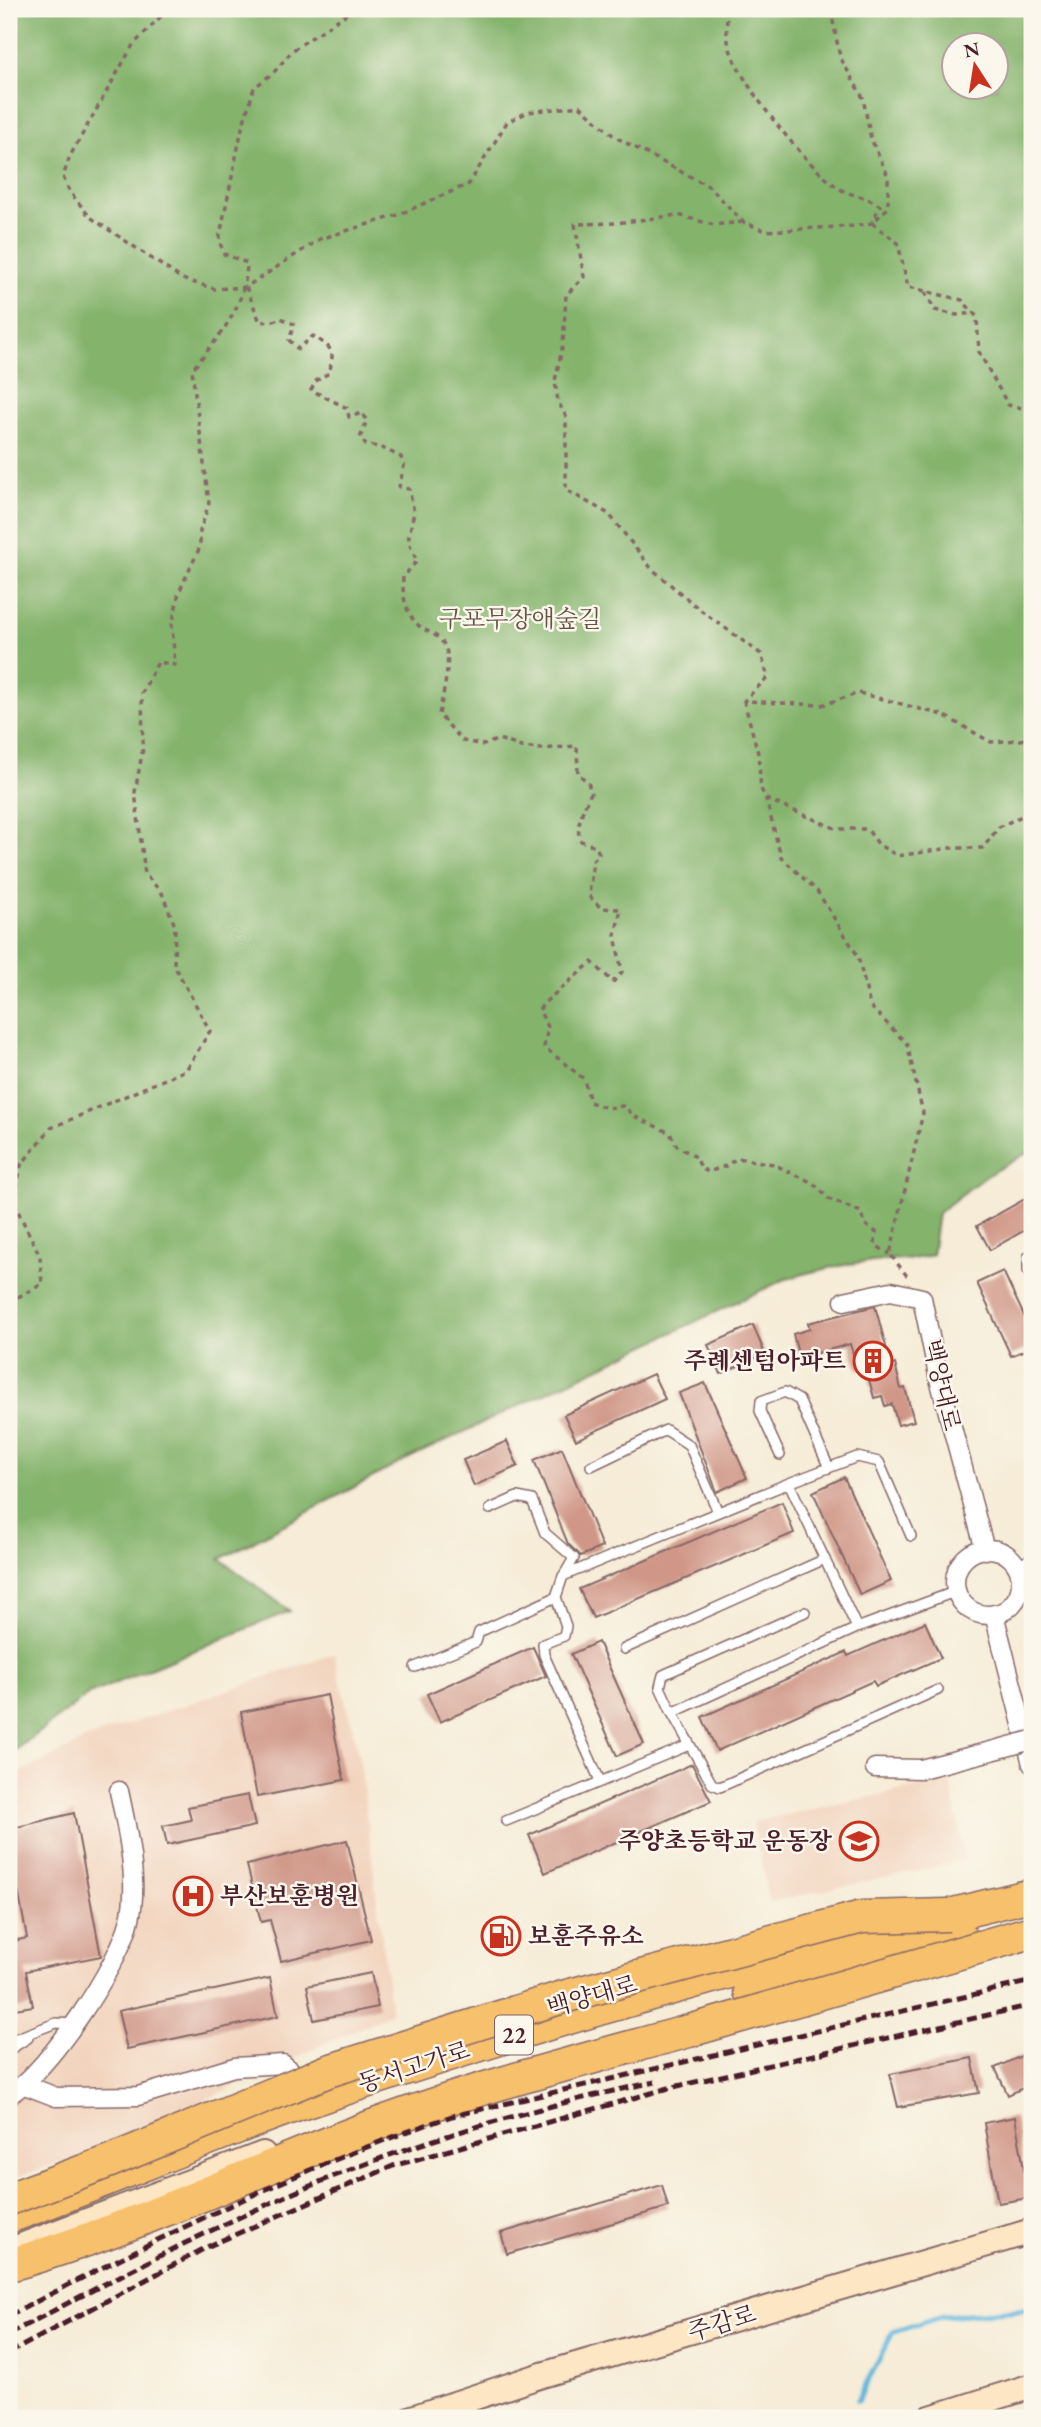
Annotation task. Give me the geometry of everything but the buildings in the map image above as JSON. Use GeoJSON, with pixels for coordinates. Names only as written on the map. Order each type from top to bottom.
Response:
{"type":"FeatureCollection","features":[{"type":"Feature","properties":{"kind":"highway","name":"동서고가로"},"geometry":{"type":"LineString","coordinates":[[9,2217],[304,2103],[529,2030],[949,1915],[1032,1895]]}},
{"type":"Feature","properties":{"kind":"highway"},"geometry":{"type":"LineString","coordinates":[[9,2199],[110,2161],[328,2071],[563,1997],[862,1917],[949,1915]]}},
{"type":"Feature","properties":{"kind":"highway","name":"동서고가로"},"geometry":{"type":"LineString","coordinates":[[9,2238],[365,2102],[597,2031],[1032,1916]]}},
{"type":"Feature","properties":{"kind":"highway"},"geometry":{"type":"LineString","coordinates":[[9,2265],[115,2230],[376,2125],[547,2070],[1032,1933]]}},
{"type":"Feature","properties":{"kind":"main road","name":"백양대로"},"geometry":{"type":"LineString","coordinates":[[9,2211],[178,2149],[314,2090],[507,2021],[635,1983],[1032,1885]]}},
{"type":"Feature","properties":{"kind":"main road","name":"백양대로"},"geometry":{"type":"LineString","coordinates":[[9,2251],[349,2120],[639,2033],[1032,1933]]}},
{"type":"Feature","properties":{"kind":"main road","name":"주감로"},"geometry":{"type":"LineString","coordinates":[[412,2418],[542,2375],[696,2332],[845,2284],[1032,2231]]}},
{"type":"Feature","properties":{"kind":"main road"},"geometry":{"type":"LineString","coordinates":[[930,2418],[1032,2386]]}},
{"type":"Feature","properties":{"kind":"street"},"geometry":{"type":"LineString","coordinates":[[844,1301],[891,1291],[922,1298]]}},
{"type":"Feature","properties":{"kind":"street","name":"백양대로"},"geometry":{"type":"LineString","coordinates":[[922,1298],[938,1375],[985,1550]]}},
{"type":"Feature","properties":{"kind":"street"},"geometry":{"type":"LineString","coordinates":[[985,1550],[1004,1553],[1025,1562],[1018,1596],[1012,1605],[994,1614],[984,1615],[967,1607],[957,1591],[958,1569],[965,1559],[985,1550]]}},
{"type":"Feature","properties":{"kind":"street"},"geometry":{"type":"LineString","coordinates":[[994,1614],[1032,1762]]}},
{"type":"Feature","properties":{"kind":"street"},"geometry":{"type":"LineString","coordinates":[[875,1768],[921,1769],[1032,1740]]}},
{"type":"Feature","properties":{"kind":"street"},"geometry":{"type":"LineString","coordinates":[[9,2095],[26,2085],[73,2024],[108,1968],[130,1919],[132,1852],[119,1791]]}},
{"type":"Feature","properties":{"kind":"street"},"geometry":{"type":"LineString","coordinates":[[26,2085],[56,2097],[138,2096],[234,2067],[283,2064],[314,2090]]}},
{"type":"Feature","properties":{"kind":"lane"},"geometry":{"type":"LineString","coordinates":[[1028,1257],[1028,1271],[1032,1279]]}},
{"type":"Feature","properties":{"kind":"lane"},"geometry":{"type":"LineString","coordinates":[[780,1455],[760,1411],[761,1401],[785,1392],[799,1400],[829,1468]]}},
{"type":"Feature","properties":{"kind":"lane"},"geometry":{"type":"LineString","coordinates":[[591,1466],[666,1430],[689,1446],[718,1512]]}},
{"type":"Feature","properties":{"kind":"lane"},"geometry":{"type":"LineString","coordinates":[[563,1576],[857,1457],[879,1462],[911,1536]]}},
{"type":"Feature","properties":{"kind":"lane"},"geometry":{"type":"LineString","coordinates":[[789,1483],[858,1628]]}},
{"type":"Feature","properties":{"kind":"lane"},"geometry":{"type":"LineString","coordinates":[[489,1510],[517,1497],[532,1500],[545,1533],[574,1558],[563,1576],[556,1597],[566,1626],[564,1636],[543,1644],[544,1655],[600,1781]]}},
{"type":"Feature","properties":{"kind":"lane"},"geometry":{"type":"LineString","coordinates":[[624,1649],[825,1559]]}},
{"type":"Feature","properties":{"kind":"lane"},"geometry":{"type":"LineString","coordinates":[[672,1713],[858,1628],[957,1591]]}},
{"type":"Feature","properties":{"kind":"lane"},"geometry":{"type":"LineString","coordinates":[[415,1667],[476,1642],[479,1632],[556,1597]]}},
{"type":"Feature","properties":{"kind":"lane"},"geometry":{"type":"LineString","coordinates":[[805,1612],[663,1675],[660,1687],[712,1784],[720,1787],[938,1690]]}},
{"type":"Feature","properties":{"kind":"lane"},"geometry":{"type":"LineString","coordinates":[[506,1821],[689,1745]]}},
{"type":"Feature","properties":{"kind":"lane"},"geometry":{"type":"LineString","coordinates":[[9,2041],[56,2023],[73,2024]]}},
{"type":"Feature","properties":{"kind":"lane"},"geometry":{"type":"LineString","coordinates":[[9,2050],[45,2028]]}},
{"type":"Feature","properties":{"kind":"path"},"geometry":{"type":"LineString","coordinates":[[168,9],[133,46],[70,156],[64,177],[69,192],[90,217],[182,279],[215,289],[246,287],[320,239],[398,215],[469,184],[507,122],[528,111],[580,106],[615,137],[710,187],[743,222],[766,231],[872,222],[888,208],[888,176],[871,139],[863,97],[840,57],[833,21],[835,9]]}},
{"type":"Feature","properties":{"kind":"path"},"geometry":{"type":"LineString","coordinates":[[9,1302],[42,1284],[40,1256],[14,1203],[21,1165],[51,1128],[186,1070],[210,1031],[174,965],[175,926],[162,893],[145,874],[135,792],[143,748],[142,693],[158,662],[175,665],[172,626],[179,592],[200,547],[200,531],[209,503],[192,370],[226,328],[246,287],[247,263],[224,254],[219,240],[242,128],[254,88],[293,50],[350,9]]}},
{"type":"Feature","properties":{"kind":"path"},"geometry":{"type":"LineString","coordinates":[[727,9],[728,43],[741,72],[773,119],[810,165],[839,188],[857,196],[868,197],[880,206],[872,222]]}},
{"type":"Feature","properties":{"kind":"path"},"geometry":{"type":"LineString","coordinates":[[743,222],[714,225],[678,215],[616,223],[575,224],[584,277],[566,295],[563,344],[555,381],[558,402],[566,416],[566,490],[609,514],[651,568],[699,609],[761,654],[768,677],[744,701]]}},
{"type":"Feature","properties":{"kind":"path"},"geometry":{"type":"LineString","coordinates":[[872,222],[898,243],[908,287],[962,300],[974,313],[977,317],[979,352],[993,380],[1008,405],[1032,410]]}},
{"type":"Feature","properties":{"kind":"path"},"geometry":{"type":"LineString","coordinates":[[246,287],[260,322],[281,318],[294,324],[289,340],[298,349],[313,336],[330,347],[334,356],[329,373],[316,381],[311,390],[347,408],[349,417],[362,413],[368,420],[360,438],[366,445],[401,457],[404,466],[400,487],[409,489],[414,512],[408,541],[417,561],[413,569],[403,577],[402,589],[407,607],[417,624],[439,639],[447,650],[446,682],[439,715],[463,741],[484,745],[499,739],[521,747],[541,749],[577,746],[578,774],[588,782],[591,793],[582,811],[578,836],[581,841],[595,846],[598,853],[593,861],[589,896],[601,908],[621,909],[615,935],[622,972],[613,982],[592,962],[544,1003],[539,1010],[548,1027],[544,1047],[584,1079],[590,1102],[607,1108],[623,1105],[636,1117],[670,1133],[677,1146],[696,1157],[701,1168],[708,1172],[726,1166],[737,1158],[773,1164],[813,1182],[829,1199],[861,1212],[864,1224],[876,1232],[875,1245],[890,1254],[922,1298]]}},
{"type":"Feature","properties":{"kind":"path"},"geometry":{"type":"LineString","coordinates":[[925,292],[935,310],[956,315],[974,313]]}},
{"type":"Feature","properties":{"kind":"path"},"geometry":{"type":"LineString","coordinates":[[744,701],[822,705],[859,693],[943,715],[991,743],[1032,739]]}},
{"type":"Feature","properties":{"kind":"path"},"geometry":{"type":"LineString","coordinates":[[744,701],[758,754],[761,789],[781,857],[817,891],[858,956],[870,1006],[907,1044],[923,1113],[890,1254]]}},
{"type":"Feature","properties":{"kind":"path"},"geometry":{"type":"LineString","coordinates":[[766,799],[837,829],[867,829],[878,845],[898,856],[950,848],[983,848],[999,827],[1032,811]]}},
{"type":"Feature","properties":{"kind":"shaded area","name":"부산보훈병원"},"geometry":{"type":"Polygon","coordinates":[[[334,1654],[360,1761],[391,2013],[87,2155],[9,2179],[9,1778],[91,1737],[334,1654]]]}},
{"type":"Feature","properties":{"kind":"shaded area","name":"주양초등학교 운동장"},"geometry":{"type":"Polygon","coordinates":[[[950,1780],[965,1861],[769,1902],[753,1822],[950,1780]]]}},
{"type":"Feature","properties":{"kind":"green space","name":"구포무장애숲길"},"geometry":{"type":"Polygon","coordinates":[[[9,9],[1032,9],[1032,1150],[984,1177],[938,1213],[932,1255],[844,1265],[783,1280],[405,1460],[220,1559],[290,1611],[89,1694],[9,1755],[9,9]]]}},
{"type":"Feature","properties":{"kind":"waterway"},"geometry":{"type":"LineString","coordinates":[[858,2400],[893,2332],[943,2316],[1032,2309]]}},
{"type":"Feature","properties":{"kind":"railway"},"geometry":{"type":"LineString","coordinates":[[9,2316],[117,2260],[282,2182],[338,2158],[452,2116],[1032,1981]]}},
{"type":"Feature","properties":{"kind":"railway"},"geometry":{"type":"LineString","coordinates":[[9,2353],[211,2245],[393,2166],[669,2088],[1032,2005]]}},
{"type":"Feature","properties":{"kind":"railway"},"geometry":{"type":"LineString","coordinates":[[9,2334],[237,2218],[331,2177],[480,2126],[655,2082]]}},
{"type":"Feature","properties":{"kind":"place","name":"주례센텀아파트"},"geometry":{"type":"Point","coordinates":[873,1361]}},
{"type":"Feature","properties":{"kind":"place","name":"주양초등학교 운동장"},"geometry":{"type":"Point","coordinates":[859,1841]}},
{"type":"Feature","properties":{"kind":"place","name":"부산보훈병원"},"geometry":{"type":"Point","coordinates":[193,1896]}},
{"type":"Feature","properties":{"kind":"place","name":"보훈주유소"},"geometry":{"type":"Point","coordinates":[501,1936]}}]}
